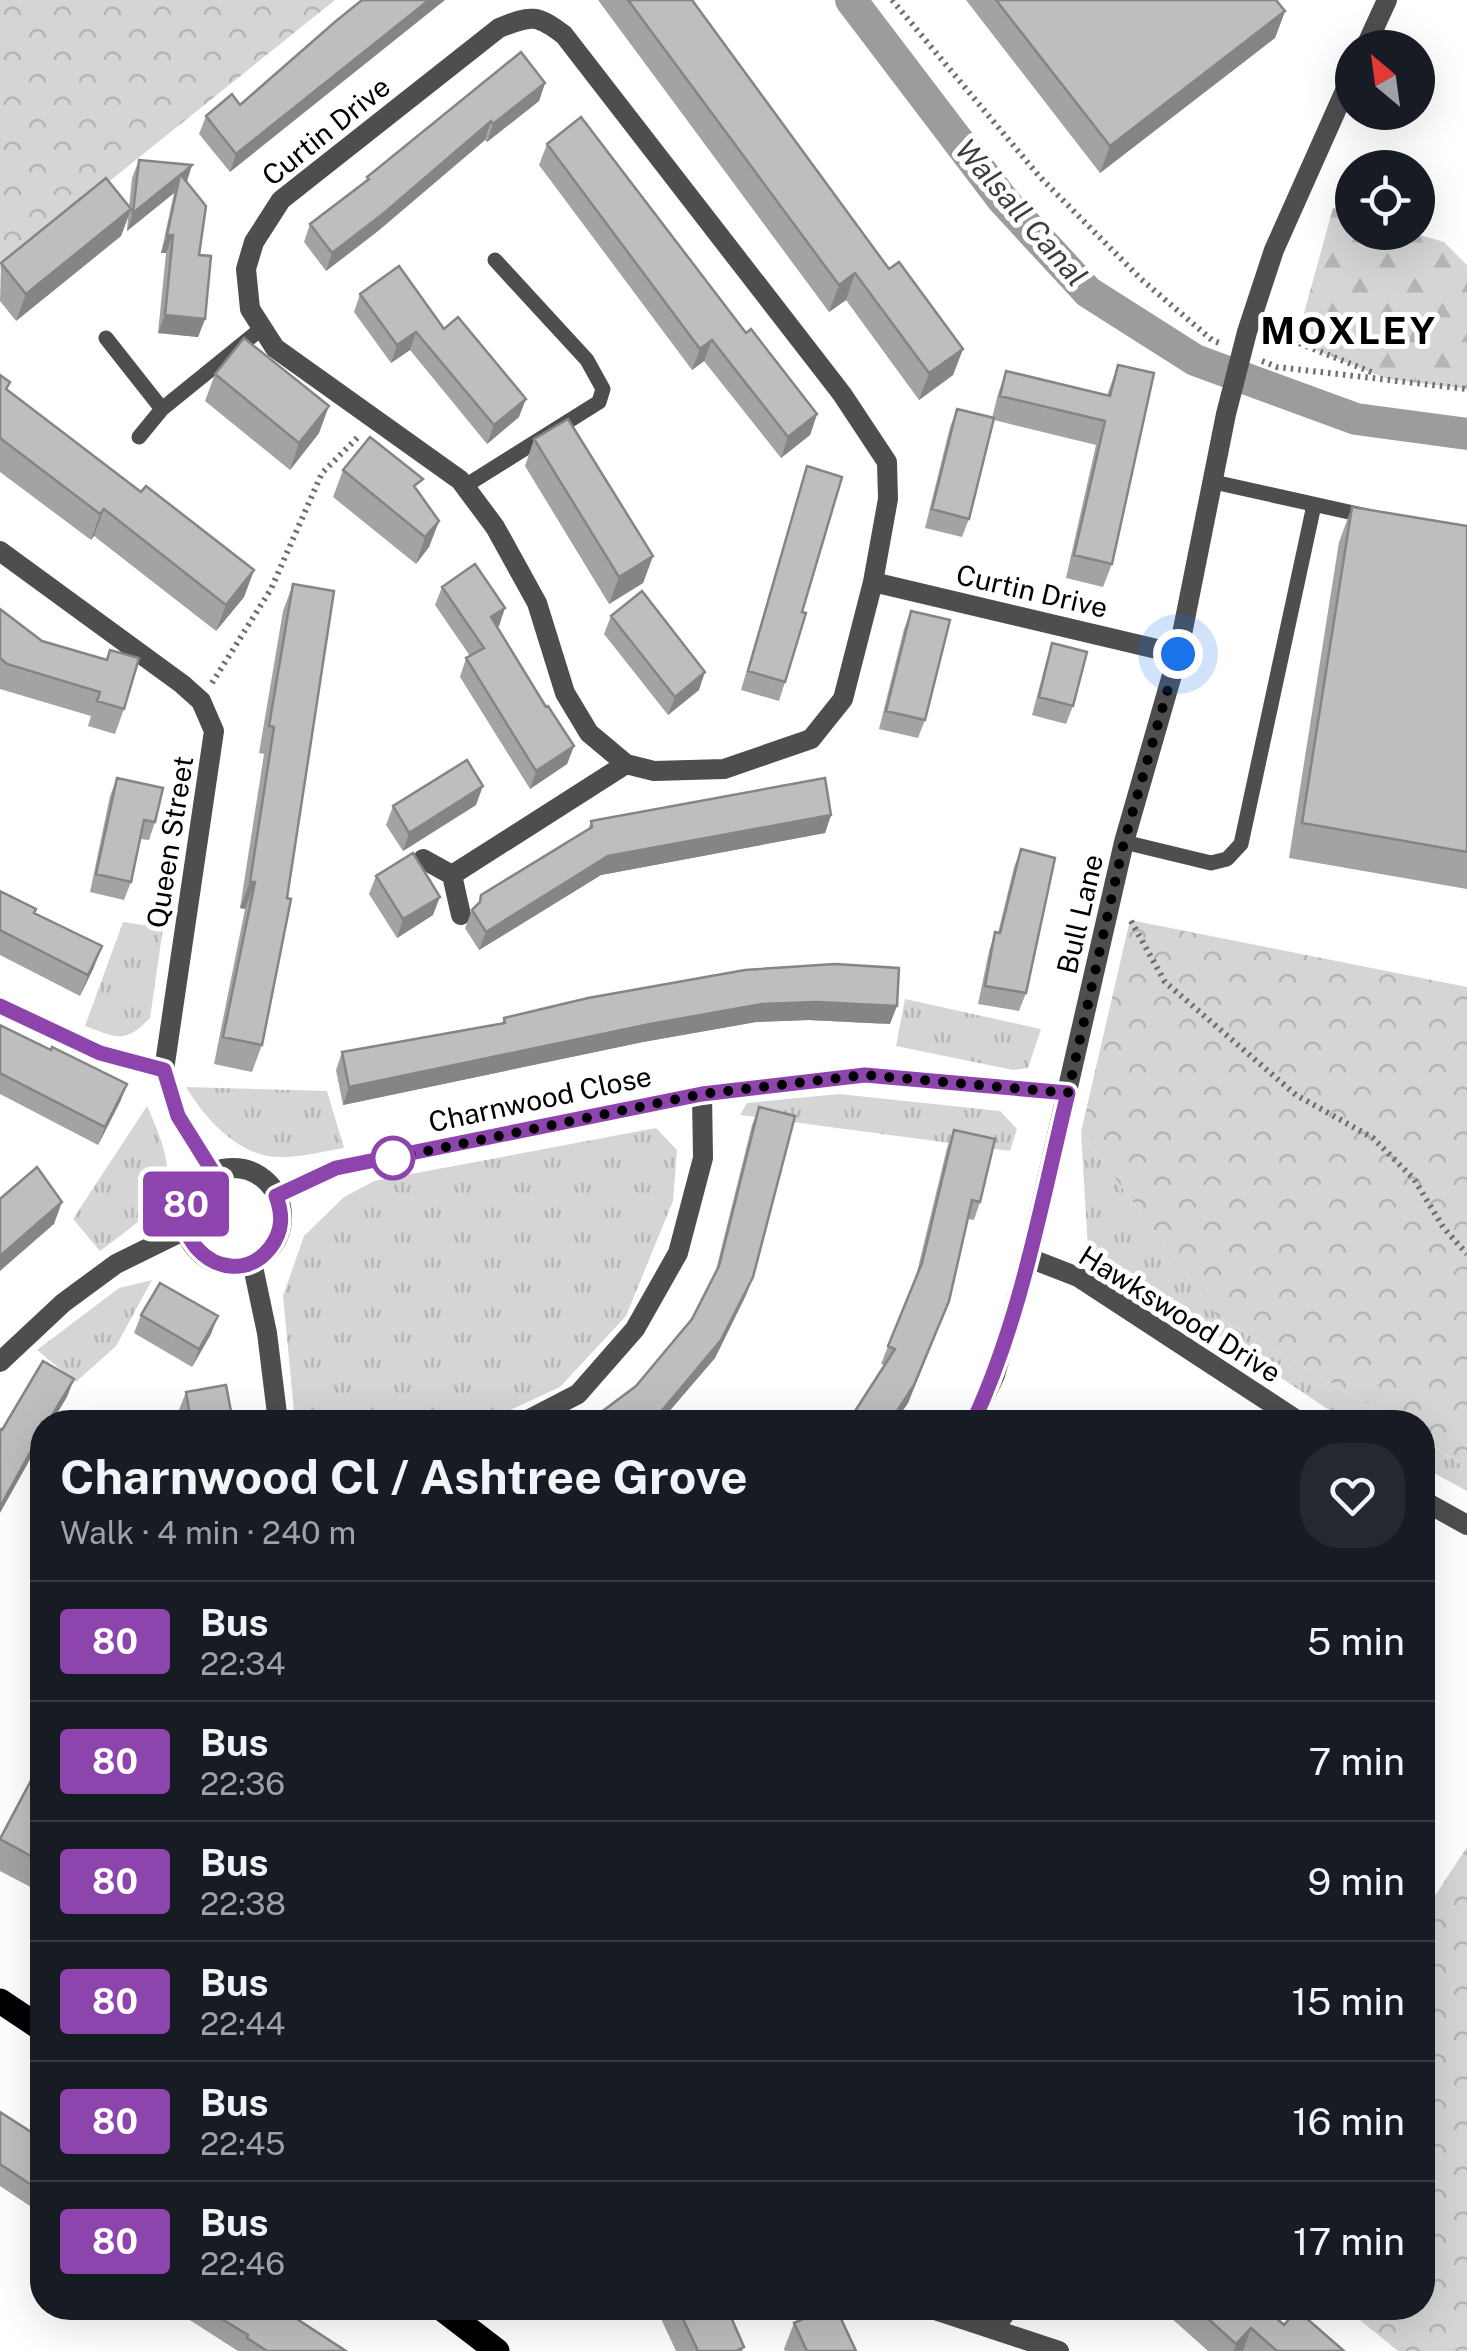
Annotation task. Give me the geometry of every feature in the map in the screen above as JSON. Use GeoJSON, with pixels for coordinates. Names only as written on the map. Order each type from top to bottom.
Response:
{"type":"FeatureCollection","features":[{"type":"Feature","properties":{"kind":"main road"},"geometry":{"type":"LineString","coordinates":[[0,2001],[30,2020]]}},
{"type":"Feature","properties":{"kind":"main road"},"geometry":{"type":"LineString","coordinates":[[457,2320],[497,2351]]}},
{"type":"Feature","properties":{"kind":"street"},"geometry":{"type":"LineString","coordinates":[[452,875],[626,764],[654,771],[724,769],[811,739],[843,699],[873,582],[888,499],[887,462],[842,394],[564,35],[542,18],[530,0]]}},
{"type":"Feature","properties":{"kind":"street"},"geometry":{"type":"LineString","coordinates":[[1373,30],[1387,0]]}},
{"type":"Feature","properties":{"kind":"street","name":"Curtin Drive"},"geometry":{"type":"LineString","coordinates":[[542,18],[523,18],[499,28],[281,200],[254,242],[246,268],[250,309],[275,348],[465,486],[495,527],[537,602],[565,693],[589,733],[626,764]]}},
{"type":"Feature","properties":{"kind":"street"},"geometry":{"type":"LineString","coordinates":[[1254,310],[1274,250],[1335,112]]}},
{"type":"Feature","properties":{"kind":"street","name":"Bull Lane"},"geometry":{"type":"LineString","coordinates":[[979,1410],[995,1375],[1029,1258],[1124,842],[1178,654],[1226,414],[1254,310]]}},
{"type":"Feature","properties":{"kind":"street"},"geometry":{"type":"LineString","coordinates":[[0,551],[201,700]]}},
{"type":"Feature","properties":{"kind":"street","name":"Curtin Drive"},"geometry":{"type":"LineString","coordinates":[[873,582],[1178,654]]}},
{"type":"Feature","properties":{"kind":"street","name":"Queen Street"},"geometry":{"type":"LineString","coordinates":[[201,700],[214,732],[164,1070],[178,1116],[213,1172]]}},
{"type":"Feature","properties":{"kind":"street"},"geometry":{"type":"LineString","coordinates":[[423,859],[452,875],[461,915]]}},
{"type":"Feature","properties":{"kind":"street"},"geometry":{"type":"LineString","coordinates":[[0,1006],[100,1053],[164,1070]]}},
{"type":"Feature","properties":{"kind":"street","name":"Charnwood Close"},"geometry":{"type":"LineString","coordinates":[[276,1196],[336,1168],[702,1094],[865,1075],[1068,1093]]}},
{"type":"Feature","properties":{"kind":"street"},"geometry":{"type":"LineString","coordinates":[[547,1410],[578,1394],[635,1329],[678,1254],[703,1158],[702,1094]]}},
{"type":"Feature","properties":{"kind":"street"},"geometry":{"type":"LineString","coordinates":[[248,1170],[269,1184],[276,1196],[281,1224],[276,1239],[252,1262],[236,1266],[206,1258],[193,1246],[186,1230],[187,1198],[197,1183],[213,1172],[248,1170]]}},
{"type":"Feature","properties":{"kind":"street"},"geometry":{"type":"LineString","coordinates":[[0,1362],[63,1303],[116,1264],[186,1230]]}},
{"type":"Feature","properties":{"kind":"street","name":"Hawkswood Drive"},"geometry":{"type":"LineString","coordinates":[[1029,1258],[1078,1277],[1282,1410]]}},
{"type":"Feature","properties":{"kind":"street"},"geometry":{"type":"LineString","coordinates":[[252,1262],[267,1332],[277,1410]]}},
{"type":"Feature","properties":{"kind":"street"},"geometry":{"type":"LineString","coordinates":[[1435,1507],[1467,1525]]}},
{"type":"Feature","properties":{"kind":"street"},"geometry":{"type":"LineString","coordinates":[[969,2320],[1060,2351]]}},
{"type":"Feature","properties":{"kind":"lane"},"geometry":{"type":"LineString","coordinates":[[465,486],[599,402],[603,389],[587,360],[495,260]]}},
{"type":"Feature","properties":{"kind":"lane"},"geometry":{"type":"LineString","coordinates":[[140,437],[162,409],[262,328]]}},
{"type":"Feature","properties":{"kind":"lane"},"geometry":{"type":"LineString","coordinates":[[106,338],[162,409]]}},
{"type":"Feature","properties":{"kind":"lane"},"geometry":{"type":"LineString","coordinates":[[1214,482],[1379,518]]}},
{"type":"Feature","properties":{"kind":"lane"},"geometry":{"type":"LineString","coordinates":[[1124,842],[1211,863],[1227,859],[1241,844],[1314,505]]}},
{"type":"Feature","properties":{"kind":"lane"},"geometry":{"type":"LineString","coordinates":[[997,2329],[1003,2320]]}},
{"type":"Feature","properties":{"kind":"path"},"geometry":{"type":"LineString","coordinates":[[892,0],[1039,176],[1141,279],[1212,340],[1228,346]]}},
{"type":"Feature","properties":{"kind":"path"},"geometry":{"type":"LineString","coordinates":[[1254,310],[1296,342],[1387,379]]}},
{"type":"Feature","properties":{"kind":"path"},"geometry":{"type":"LineString","coordinates":[[1261,360],[1277,367],[1467,389]]}},
{"type":"Feature","properties":{"kind":"path"},"geometry":{"type":"LineString","coordinates":[[201,700],[271,589],[322,473],[376,419]]}},
{"type":"Feature","properties":{"kind":"path"},"geometry":{"type":"LineString","coordinates":[[1130,920],[1165,982],[1296,1095],[1374,1138],[1414,1179],[1444,1227],[1467,1254]]}},
{"type":"Feature","properties":{"kind":"green space"},"geometry":{"type":"Polygon","coordinates":[[[0,0],[335,0],[0,269],[0,0]]]}},
{"type":"Feature","properties":{"kind":"green space"},"geometry":{"type":"Polygon","coordinates":[[[1333,208],[1335,250],[1435,250],[1435,239],[1444,242],[1467,265],[1467,389],[1387,379],[1296,342],[1333,208]]]}},
{"type":"Feature","properties":{"kind":"green space"},"geometry":{"type":"Polygon","coordinates":[[[1130,920],[1467,987],[1467,1468],[1435,1447],[1435,1410],[1378,1410],[1217,1316],[1081,1132],[1130,920]]]}},
{"type":"Feature","properties":{"kind":"green space"},"geometry":{"type":"Polygon","coordinates":[[[123,922],[163,928],[150,1018],[134,1032],[120,1036],[85,1026],[123,922]]]}},
{"type":"Feature","properties":{"kind":"green space"},"geometry":{"type":"Polygon","coordinates":[[[905,999],[1041,1029],[1028,1068],[1013,1070],[896,1046],[905,999]]]}},
{"type":"Feature","properties":{"kind":"green space"},"geometry":{"type":"Polygon","coordinates":[[[186,1087],[327,1091],[344,1148],[282,1157],[252,1151],[214,1124],[186,1087]]]}},
{"type":"Feature","properties":{"kind":"green space"},"geometry":{"type":"Polygon","coordinates":[[[839,1094],[1000,1111],[1017,1129],[1010,1151],[740,1115],[747,1103],[839,1094]]]}},
{"type":"Feature","properties":{"kind":"green space"},"geometry":{"type":"Polygon","coordinates":[[[147,1106],[166,1157],[164,1190],[142,1218],[100,1251],[73,1219],[147,1106]]]}},
{"type":"Feature","properties":{"kind":"green space"},"geometry":{"type":"Polygon","coordinates":[[[656,1128],[677,1150],[673,1201],[626,1316],[560,1387],[510,1410],[294,1410],[283,1296],[304,1236],[344,1197],[374,1181],[656,1128]]]}},
{"type":"Feature","properties":{"kind":"green space"},"geometry":{"type":"Polygon","coordinates":[[[1081,1132],[1217,1316],[1378,1410],[1329,1410],[1088,1249],[1081,1132]]]}},
{"type":"Feature","properties":{"kind":"green space"},"geometry":{"type":"Polygon","coordinates":[[[152,1280],[116,1346],[76,1382],[37,1350],[119,1288],[152,1280]]]}},
{"type":"Feature","properties":{"kind":"green space"},"geometry":{"type":"Polygon","coordinates":[[[1435,1447],[1467,1468],[1467,1491],[1435,1474],[1435,1447]]]}},
{"type":"Feature","properties":{"kind":"green space"},"geometry":{"type":"Polygon","coordinates":[[[1467,1847],[1467,2351],[1398,2351],[1360,2320],[1435,2320],[1435,1896],[1467,1847]]]}},
{"type":"Feature","properties":{"kind":"building"},"geometry":{"type":"Polygon","coordinates":[[[362,0],[429,0],[236,154],[206,116],[232,94],[240,105],[362,0]]]}},
{"type":"Feature","properties":{"kind":"building"},"geometry":{"type":"Polygon","coordinates":[[[628,0],[692,0],[889,269],[899,262],[963,349],[929,373],[855,273],[839,285],[628,0]]]}},
{"type":"Feature","properties":{"kind":"building"},"geometry":{"type":"Polygon","coordinates":[[[996,0],[1276,0],[1285,11],[1110,146],[996,0]]]}},
{"type":"Feature","properties":{"kind":"building"},"geometry":{"type":"Polygon","coordinates":[[[521,52],[545,83],[493,124],[491,121],[332,253],[310,224],[521,52]]]}},
{"type":"Feature","properties":{"kind":"building"},"geometry":{"type":"Polygon","coordinates":[[[581,117],[746,333],[751,329],[817,414],[788,437],[712,340],[700,349],[547,144],[581,117]]]}},
{"type":"Feature","properties":{"kind":"building"},"geometry":{"type":"Polygon","coordinates":[[[139,160],[192,165],[181,175],[206,206],[199,255],[211,256],[205,319],[165,315],[173,235],[167,235],[180,175],[133,213],[139,160]]]}},
{"type":"Feature","properties":{"kind":"building"},"geometry":{"type":"Polygon","coordinates":[[[106,178],[131,209],[26,294],[1,263],[106,178]]]}},
{"type":"Feature","properties":{"kind":"building"},"geometry":{"type":"Polygon","coordinates":[[[399,266],[444,329],[458,317],[526,399],[494,425],[416,332],[397,345],[360,294],[399,266]]]}},
{"type":"Feature","properties":{"kind":"building"},"geometry":{"type":"Polygon","coordinates":[[[244,338],[329,406],[299,443],[215,374],[244,338]]]}},
{"type":"Feature","properties":{"kind":"building"},"geometry":{"type":"Polygon","coordinates":[[[1118,365],[1154,373],[1112,564],[1074,555],[1105,421],[1000,396],[1006,371],[1110,396],[1118,365]]]}},
{"type":"Feature","properties":{"kind":"building"},"geometry":{"type":"Polygon","coordinates":[[[0,375],[10,382],[6,389],[141,492],[146,486],[254,570],[226,605],[104,509],[100,514],[0,438],[0,375]]]}},
{"type":"Feature","properties":{"kind":"building"},"geometry":{"type":"Polygon","coordinates":[[[957,409],[994,418],[969,519],[932,509],[957,409]]]}},
{"type":"Feature","properties":{"kind":"building"},"geometry":{"type":"Polygon","coordinates":[[[568,419],[653,556],[619,577],[534,439],[568,419]]]}},
{"type":"Feature","properties":{"kind":"building"},"geometry":{"type":"Polygon","coordinates":[[[370,437],[423,479],[414,486],[439,521],[425,537],[343,470],[370,437]]]}},
{"type":"Feature","properties":{"kind":"building"},"geometry":{"type":"Polygon","coordinates":[[[807,466],[842,477],[785,682],[748,671],[807,466]]]}},
{"type":"Feature","properties":{"kind":"building"},"geometry":{"type":"Polygon","coordinates":[[[1352,507],[1467,526],[1467,852],[1302,823],[1352,507]]]}},
{"type":"Feature","properties":{"kind":"building"},"geometry":{"type":"Polygon","coordinates":[[[475,564],[505,608],[491,617],[574,746],[536,771],[466,658],[484,648],[442,587],[475,564]]]}},
{"type":"Feature","properties":{"kind":"building"},"geometry":{"type":"Polygon","coordinates":[[[293,584],[334,591],[287,898],[291,899],[262,1045],[223,1037],[255,882],[250,882],[274,727],[269,726],[293,584]]]}},
{"type":"Feature","properties":{"kind":"building"},"geometry":{"type":"Polygon","coordinates":[[[642,591],[705,672],[675,697],[611,616],[642,591]]]}},
{"type":"Feature","properties":{"kind":"building"},"geometry":{"type":"Polygon","coordinates":[[[0,609],[42,641],[107,660],[110,650],[139,658],[124,709],[97,701],[100,692],[7,664],[0,658],[0,609]]]}},
{"type":"Feature","properties":{"kind":"building"},"geometry":{"type":"Polygon","coordinates":[[[911,611],[950,620],[925,720],[886,711],[911,611]]]}},
{"type":"Feature","properties":{"kind":"building"},"geometry":{"type":"Polygon","coordinates":[[[1052,643],[1087,652],[1073,706],[1039,697],[1052,643]]]}},
{"type":"Feature","properties":{"kind":"building"},"geometry":{"type":"Polygon","coordinates":[[[467,760],[483,786],[409,833],[393,806],[467,760]]]}},
{"type":"Feature","properties":{"kind":"building"},"geometry":{"type":"Polygon","coordinates":[[[117,778],[163,788],[155,822],[144,820],[131,882],[96,874],[117,778]]]}},
{"type":"Feature","properties":{"kind":"building"},"geometry":{"type":"Polygon","coordinates":[[[825,778],[831,815],[608,856],[486,932],[472,910],[481,895],[592,827],[591,821],[825,778]]]}},
{"type":"Feature","properties":{"kind":"building"},"geometry":{"type":"Polygon","coordinates":[[[1021,849],[1055,858],[1026,993],[985,986],[995,932],[1000,933],[1021,849]]]}},
{"type":"Feature","properties":{"kind":"building"},"geometry":{"type":"Polygon","coordinates":[[[413,853],[440,897],[403,919],[376,876],[413,853]]]}},
{"type":"Feature","properties":{"kind":"building"},"geometry":{"type":"Polygon","coordinates":[[[0,891],[36,909],[34,913],[102,946],[88,975],[0,930],[0,891]]]}},
{"type":"Feature","properties":{"kind":"building"},"geometry":{"type":"Polygon","coordinates":[[[835,964],[899,968],[897,1006],[762,1004],[349,1087],[342,1052],[505,1023],[504,1018],[588,998],[745,970],[835,964]]]}},
{"type":"Feature","properties":{"kind":"building"},"geometry":{"type":"Polygon","coordinates":[[[0,1025],[127,1084],[105,1127],[0,1073],[0,1025]]]}},
{"type":"Feature","properties":{"kind":"building"},"geometry":{"type":"Polygon","coordinates":[[[759,1107],[795,1116],[753,1277],[721,1340],[662,1410],[604,1410],[636,1386],[692,1319],[719,1266],[759,1107]]]}},
{"type":"Feature","properties":{"kind":"building"},"geometry":{"type":"Polygon","coordinates":[[[954,1130],[995,1139],[980,1202],[972,1200],[949,1301],[914,1385],[898,1410],[856,1410],[895,1349],[888,1346],[922,1263],[954,1130]]]}},
{"type":"Feature","properties":{"kind":"building"},"geometry":{"type":"Polygon","coordinates":[[[37,1167],[62,1202],[0,1256],[0,1199],[37,1167]]]}},
{"type":"Feature","properties":{"kind":"building"},"geometry":{"type":"Polygon","coordinates":[[[160,1283],[218,1316],[199,1349],[141,1315],[160,1283]]]}},
{"type":"Feature","properties":{"kind":"building"},"geometry":{"type":"Polygon","coordinates":[[[43,1361],[74,1379],[55,1410],[30,1410],[30,1453],[0,1507],[2,1430],[43,1361]]]}},
{"type":"Feature","properties":{"kind":"building"},"geometry":{"type":"Polygon","coordinates":[[[226,1385],[231,1410],[189,1410],[186,1392],[226,1385]]]}},
{"type":"Feature","properties":{"kind":"building"},"geometry":{"type":"Polygon","coordinates":[[[30,1782],[30,1855],[0,1839],[30,1782]]]}},
{"type":"Feature","properties":{"kind":"building"},"geometry":{"type":"Polygon","coordinates":[[[0,2112],[30,2131],[30,2184],[0,2164],[0,2112]]]}},
{"type":"Feature","properties":{"kind":"building"},"geometry":{"type":"Polygon","coordinates":[[[224,2320],[298,2320],[346,2351],[267,2351],[224,2320]]]}},
{"type":"Feature","properties":{"kind":"building"},"geometry":{"type":"Polygon","coordinates":[[[684,2320],[732,2320],[744,2347],[736,2351],[698,2351],[684,2320]]]}},
{"type":"Feature","properties":{"kind":"building"},"geometry":{"type":"Polygon","coordinates":[[[842,2320],[856,2351],[807,2351],[794,2323],[842,2320]]]}},
{"type":"Feature","properties":{"kind":"building"},"geometry":{"type":"Polygon","coordinates":[[[1209,2320],[1278,2320],[1284,2325],[1288,2320],[1308,2320],[1344,2351],[1277,2351],[1251,2328],[1236,2344],[1209,2320]]]}},
{"type":"Feature","properties":{"kind":"waterway","name":"Walsall Canal"},"geometry":{"type":"LineString","coordinates":[[851,0],[1003,200],[1088,292],[1195,360],[1356,419],[1467,434]]}},
{"type":"Feature","properties":{"kind":"bus line","name":"80"},"geometry":{"type":"LineString","coordinates":[[0,1006],[100,1053],[164,1070],[178,1116],[213,1172],[197,1183],[187,1198],[186,1230],[193,1246],[206,1258],[236,1266],[252,1262],[276,1239],[281,1210],[276,1196],[336,1168],[702,1094],[865,1075],[1068,1093],[1029,1258],[995,1375],[979,1410]]}},
{"type":"Feature","properties":{"kind":"district","name":"MOXLEY"},"geometry":{"type":"Point","coordinates":[1349,331]}},
{"type":"Feature","properties":{"kind":"route"},"geometry":{"type":"LineString","coordinates":[[393,1158],[702,1094],[865,1075],[1068,1093],[1124,842],[1178,654]]}}]}
